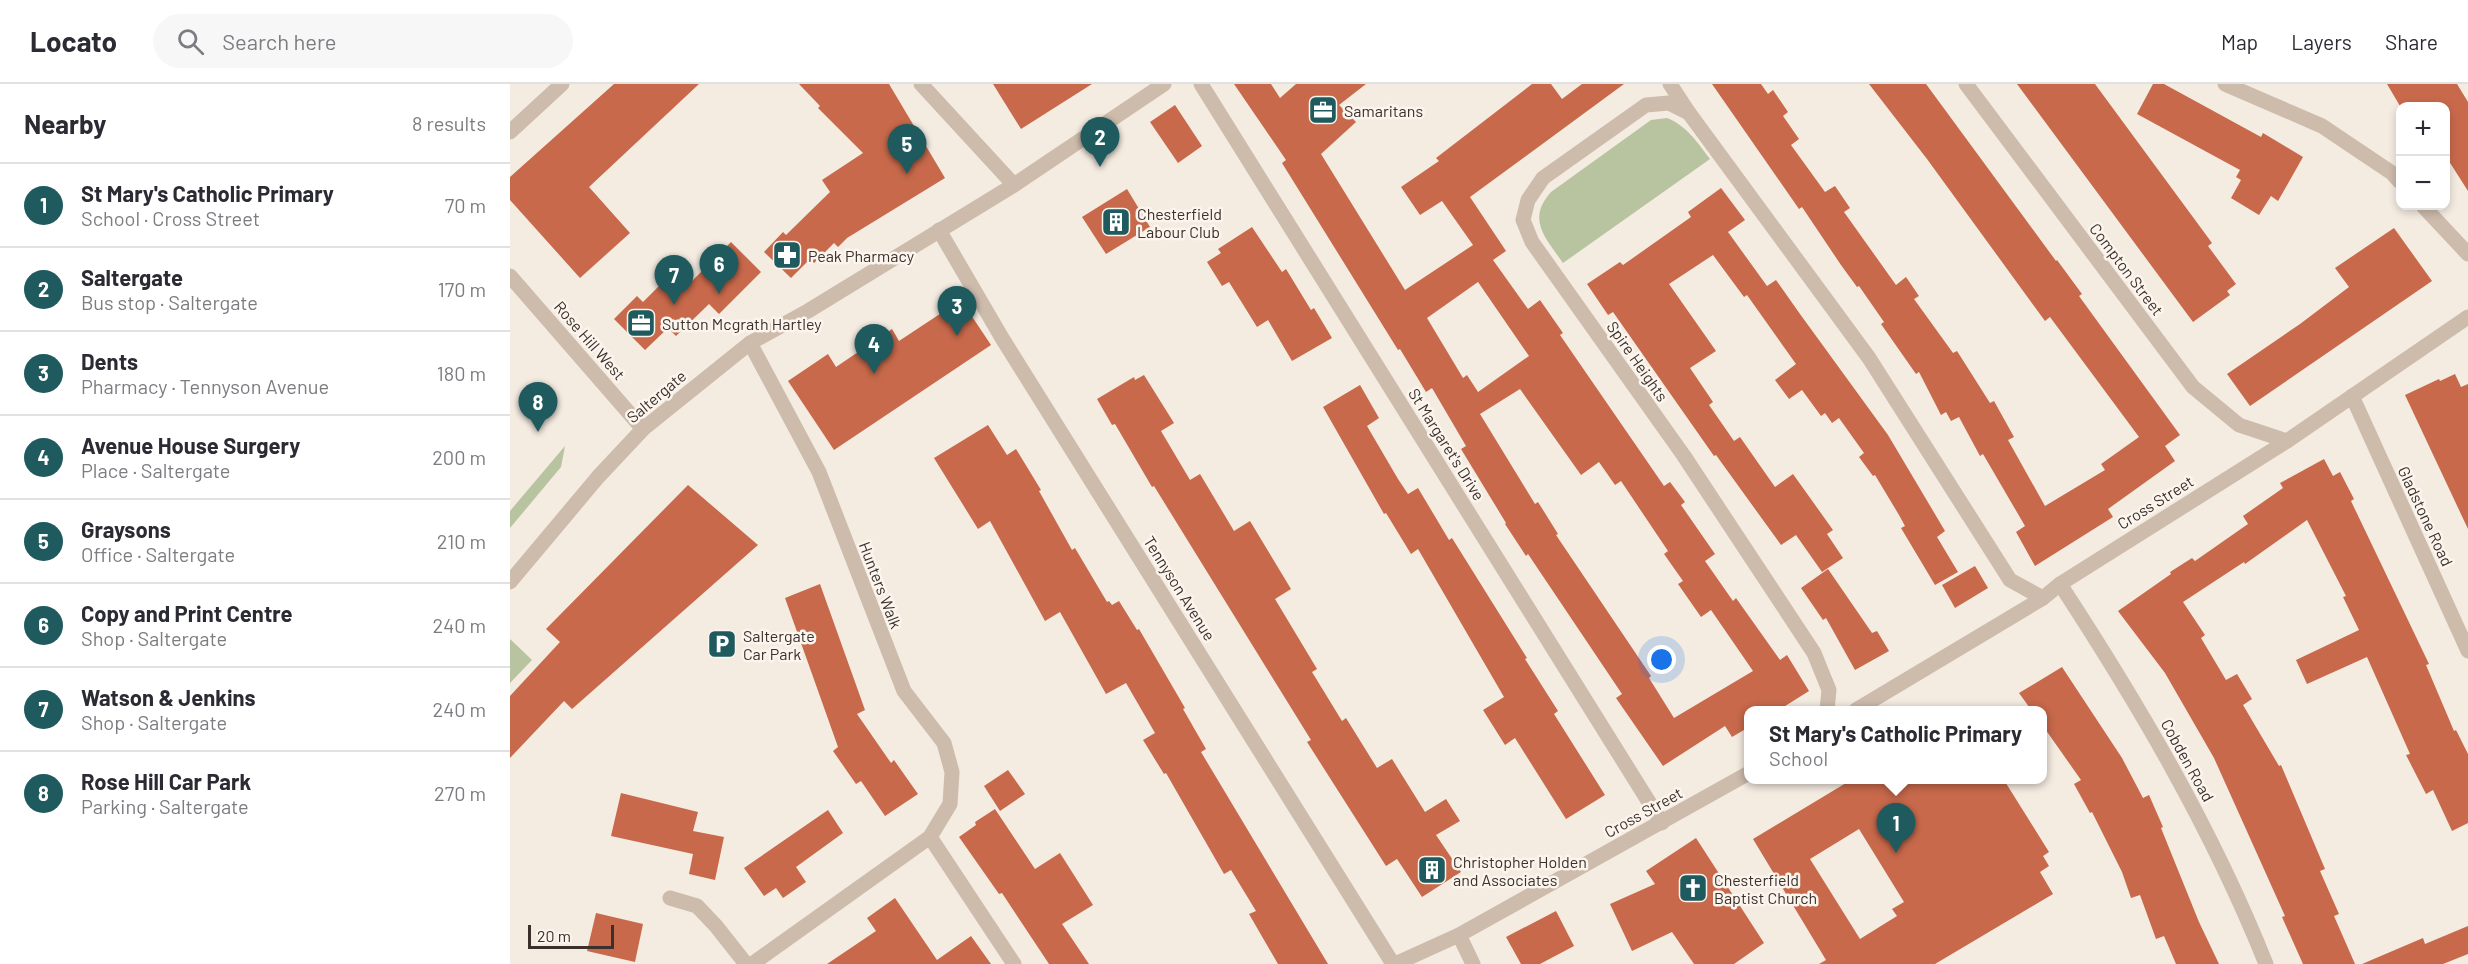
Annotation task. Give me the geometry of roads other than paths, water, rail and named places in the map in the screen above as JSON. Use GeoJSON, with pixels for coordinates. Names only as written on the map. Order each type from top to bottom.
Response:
{"type":"FeatureCollection","features":[{"type":"Feature","properties":{"kind":"street"},"geometry":{"type":"LineString","coordinates":[[510,132],[562,84]]}},
{"type":"Feature","properties":{"kind":"street"},"geometry":{"type":"LineString","coordinates":[[921,84],[1014,185]]}},
{"type":"Feature","properties":{"kind":"street","name":"Saltergate"},"geometry":{"type":"LineString","coordinates":[[510,582],[598,477],[643,429],[750,343],[808,311],[1014,185],[1164,84]]}},
{"type":"Feature","properties":{"kind":"street","name":"St Margaret's Drive"},"geometry":{"type":"LineString","coordinates":[[1201,84],[1662,823]]}},
{"type":"Feature","properties":{"kind":"street"},"geometry":{"type":"LineString","coordinates":[[1670,84],[1869,358],[2010,580],[2043,598]]}},
{"type":"Feature","properties":{"kind":"street","name":"Compton Street"},"geometry":{"type":"LineString","coordinates":[[1966,84],[2193,387],[2239,425],[2287,441]]}},
{"type":"Feature","properties":{"kind":"street"},"geometry":{"type":"LineString","coordinates":[[2225,84],[2322,126],[2396,178]]}},
{"type":"Feature","properties":{"kind":"street","name":"Spire Heights"},"geometry":{"type":"LineString","coordinates":[[1689,113],[1670,103],[1646,105],[1543,178],[1528,200],[1523,220],[1532,242],[1684,456],[1814,653],[1829,690],[1827,706]]}},
{"type":"Feature","properties":{"kind":"street"},"geometry":{"type":"LineString","coordinates":[[2427,210],[2468,254]]}},
{"type":"Feature","properties":{"kind":"street","name":"Tennyson Avenue"},"geometry":{"type":"LineString","coordinates":[[939,230],[1008,348],[1394,964]]}},
{"type":"Feature","properties":{"kind":"street","name":"Rose Hill West"},"geometry":{"type":"LineString","coordinates":[[510,276],[643,429]]}},
{"type":"Feature","properties":{"kind":"street","name":"Cross Street"},"geometry":{"type":"LineString","coordinates":[[1864,706],[2043,598],[2060,584],[2287,441],[2468,317]]}},
{"type":"Feature","properties":{"kind":"street","name":"Hunters Walk"},"geometry":{"type":"LineString","coordinates":[[750,343],[819,472],[904,691],[944,743],[952,772],[950,804],[930,837],[752,964]]}},
{"type":"Feature","properties":{"kind":"street","name":"Gladstone Road"},"geometry":{"type":"LineString","coordinates":[[2352,396],[2468,651]]}},
{"type":"Feature","properties":{"kind":"street","name":"Cobden Road"},"geometry":{"type":"LineString","coordinates":[[2060,584],[2121,677],[2190,798],[2266,964]]}},
{"type":"Feature","properties":{"kind":"street","name":"Cross Street"},"geometry":{"type":"LineString","coordinates":[[1394,964],[1459,935],[1744,776]]}},
{"type":"Feature","properties":{"kind":"street"},"geometry":{"type":"LineString","coordinates":[[930,837],[1014,964]]}},
{"type":"Feature","properties":{"kind":"street"},"geometry":{"type":"LineString","coordinates":[[670,898],[697,906],[746,964]]}},
{"type":"Feature","properties":{"kind":"street"},"geometry":{"type":"LineString","coordinates":[[1459,935],[1473,964]]}},
{"type":"Feature","properties":{"kind":"place","name":"Samaritans"},"geometry":{"type":"Point","coordinates":[1323,110]}},
{"type":"Feature","properties":{"kind":"place","name":"Saltergate"},"geometry":{"type":"Point","coordinates":[1100,167]}},
{"type":"Feature","properties":{"kind":"place","name":"Graysons"},"geometry":{"type":"Point","coordinates":[907,174]}},
{"type":"Feature","properties":{"kind":"place","name":"Chesterfield Labour Club"},"geometry":{"type":"Point","coordinates":[1116,222]}},
{"type":"Feature","properties":{"kind":"place","name":"Peak Pharmacy"},"geometry":{"type":"Point","coordinates":[787,255]}},
{"type":"Feature","properties":{"kind":"place","name":"Copy and Print Centre"},"geometry":{"type":"Point","coordinates":[719,294]}},
{"type":"Feature","properties":{"kind":"place","name":"Watson & Jenkins"},"geometry":{"type":"Point","coordinates":[674,305]}},
{"type":"Feature","properties":{"kind":"place","name":"Sutton Mcgrath Hartley"},"geometry":{"type":"Point","coordinates":[641,323]}},
{"type":"Feature","properties":{"kind":"place","name":"Dents"},"geometry":{"type":"Point","coordinates":[957,336]}},
{"type":"Feature","properties":{"kind":"place","name":"Avenue House Surgery"},"geometry":{"type":"Point","coordinates":[874,374]}},
{"type":"Feature","properties":{"kind":"place","name":"Rose Hill Car Park"},"geometry":{"type":"Point","coordinates":[538,432]}},
{"type":"Feature","properties":{"kind":"place","name":"Saltergate Car Park"},"geometry":{"type":"Point","coordinates":[722,644]}},
{"type":"Feature","properties":{"kind":"place","name":"St Mary's Catholic Primary"},"geometry":{"type":"Point","coordinates":[1896,853]}},
{"type":"Feature","properties":{"kind":"place","name":"Christopher Holden and Associates"},"geometry":{"type":"Point","coordinates":[1432,870]}},
{"type":"Feature","properties":{"kind":"place","name":"Chesterfield Baptist Church"},"geometry":{"type":"Point","coordinates":[1693,888]}}]}
